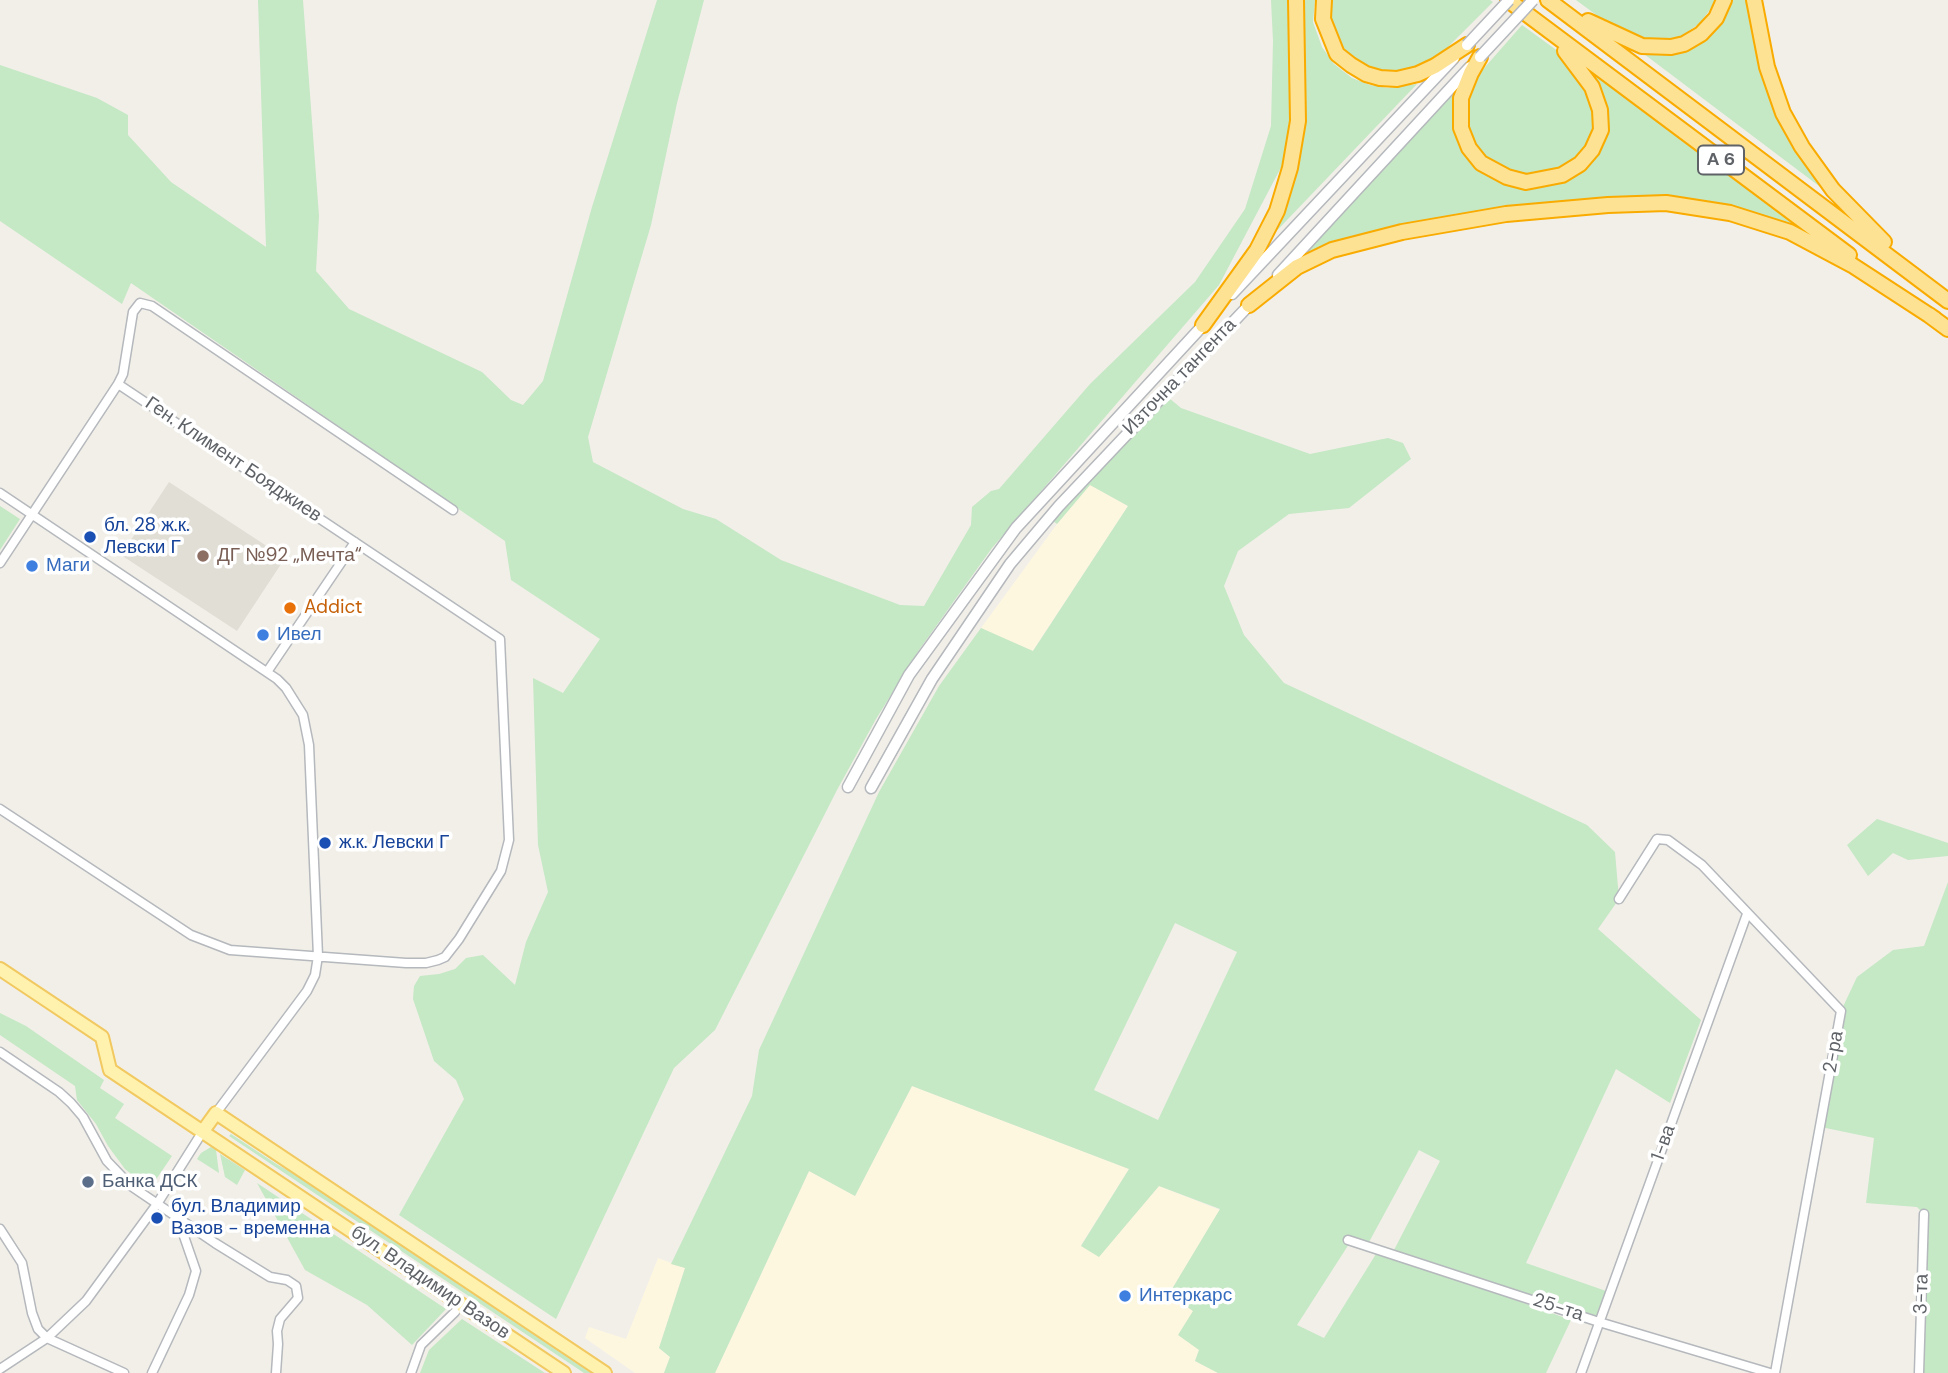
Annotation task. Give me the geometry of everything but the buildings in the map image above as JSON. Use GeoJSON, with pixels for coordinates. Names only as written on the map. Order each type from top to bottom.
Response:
{"type":"FeatureCollection","features":[{"type":"Feature","properties":{"kind":"highway"},"geometry":{"type":"LineString","coordinates":[[1203,325],[1257,250],[1277,211],[1290,168],[1298,121],[1296,0]]}},
{"type":"Feature","properties":{"kind":"highway"},"geometry":{"type":"LineString","coordinates":[[1324,0],[1323,19],[1337,54],[1373,76],[1397,79],[1418,74],[1466,45]]}},
{"type":"Feature","properties":{"kind":"highway","name":"A 6"},"geometry":{"type":"LineString","coordinates":[[1508,0],[1948,329]]}},
{"type":"Feature","properties":{"kind":"highway"},"geometry":{"type":"LineString","coordinates":[[1553,4],[1623,39],[1642,46],[1659,48],[1684,44],[1701,34],[1716,18],[1724,0]]}},
{"type":"Feature","properties":{"kind":"highway"},"geometry":{"type":"LineString","coordinates":[[1754,0],[1767,67],[1783,113],[1802,147],[1843,201],[1946,300]]}},
{"type":"Feature","properties":{"kind":"highway","name":"A 6"},"geometry":{"type":"LineString","coordinates":[[1553,4],[1946,300]]}},
{"type":"Feature","properties":{"kind":"highway"},"geometry":{"type":"LineString","coordinates":[[1480,57],[1461,98],[1461,128],[1469,148],[1481,163],[1507,177],[1526,182],[1562,176],[1580,164],[1592,150],[1601,130],[1600,110],[1592,87],[1575,62],[1541,24]]}},
{"type":"Feature","properties":{"kind":"highway"},"geometry":{"type":"LineString","coordinates":[[1249,306],[1297,267],[1332,250],[1402,232],[1506,214],[1666,203],[1730,213],[1790,232],[1852,265],[1935,319]]}},
{"type":"Feature","properties":{"kind":"main road","name":"бул. Владимир Вазов"},"geometry":{"type":"LineString","coordinates":[[0,969],[102,1037],[110,1070],[564,1373]]}},
{"type":"Feature","properties":{"kind":"main road"},"geometry":{"type":"LineString","coordinates":[[204,1131],[216,1113]]}},
{"type":"Feature","properties":{"kind":"main road","name":"бул. Владимир Вазов"},"geometry":{"type":"LineString","coordinates":[[216,1113],[605,1373]]}},
{"type":"Feature","properties":{"kind":"street","name":"Източна тангента"},"geometry":{"type":"LineString","coordinates":[[848,787],[909,675],[1016,528],[1508,0]]}},
{"type":"Feature","properties":{"kind":"street","name":"Източна тангента"},"geometry":{"type":"LineString","coordinates":[[871,788],[932,680],[1010,564],[1068,496],[1533,0]]}},
{"type":"Feature","properties":{"kind":"street"},"geometry":{"type":"LineString","coordinates":[[0,563],[118,384],[123,374],[134,312],[140,303],[152,306],[453,510]]}},
{"type":"Feature","properties":{"kind":"street","name":"Ген. Климент Бояджиев"},"geometry":{"type":"LineString","coordinates":[[0,809],[191,935],[230,950],[426,963],[444,957],[459,939],[497,879],[509,841],[500,639],[118,384]]}},
{"type":"Feature","properties":{"kind":"street"},"geometry":{"type":"LineString","coordinates":[[0,493],[267,672],[286,688],[296,702],[306,729],[309,745],[318,956],[312,985],[216,1113]]}},
{"type":"Feature","properties":{"kind":"street"},"geometry":{"type":"LineString","coordinates":[[267,672],[355,542]]}},
{"type":"Feature","properties":{"kind":"street","name":"2-ра"},"geometry":{"type":"LineString","coordinates":[[1619,899],[1657,839],[1668,840],[1702,864],[1841,1011],[1772,1373]]}},
{"type":"Feature","properties":{"kind":"street","name":"1-ва"},"geometry":{"type":"LineString","coordinates":[[1581,1373],[1747,914]]}},
{"type":"Feature","properties":{"kind":"street"},"geometry":{"type":"LineString","coordinates":[[0,1052],[71,1103],[83,1117],[117,1174],[178,1219],[270,1277],[287,1280],[296,1286],[298,1297],[280,1319],[277,1331],[276,1373]]}},
{"type":"Feature","properties":{"kind":"street"},"geometry":{"type":"LineString","coordinates":[[0,1369],[47,1338],[86,1301],[157,1204],[204,1131]]}},
{"type":"Feature","properties":{"kind":"street","name":"3-та"},"geometry":{"type":"LineString","coordinates":[[1919,1373],[1924,1214]]}},
{"type":"Feature","properties":{"kind":"street"},"geometry":{"type":"LineString","coordinates":[[152,1373],[189,1295],[196,1270],[178,1219]]}},
{"type":"Feature","properties":{"kind":"street"},"geometry":{"type":"LineString","coordinates":[[0,1229],[22,1264],[38,1329],[47,1338],[124,1373]]}},
{"type":"Feature","properties":{"kind":"street","name":"25-та"},"geometry":{"type":"LineString","coordinates":[[1348,1240],[1599,1322],[1772,1373]]}},
{"type":"Feature","properties":{"kind":"street"},"geometry":{"type":"LineString","coordinates":[[411,1373],[421,1346],[455,1312]]}},
{"type":"Feature","properties":{"kind":"shaded area","name":"ДГ №92 „Мечта“"},"geometry":{"type":"Polygon","coordinates":[[[169,482],[285,558],[237,631],[121,555],[169,482]]]}},
{"type":"Feature","properties":{"kind":"shaded area"},"geometry":{"type":"Polygon","coordinates":[[[1090,485],[1128,506],[1032,652],[981,628],[1057,524],[1090,485]]]}},
{"type":"Feature","properties":{"kind":"shaded area"},"geometry":{"type":"Polygon","coordinates":[[[912,1086],[1129,1169],[1081,1245],[1099,1256],[1159,1186],[1220,1210],[1169,1294],[1193,1311],[1199,1350],[1195,1361],[1218,1373],[715,1373],[809,1171],[855,1196],[912,1086]]]}},
{"type":"Feature","properties":{"kind":"shaded area"},"geometry":{"type":"Polygon","coordinates":[[[658,1258],[685,1268],[659,1348],[670,1357],[664,1373],[635,1373],[585,1338],[589,1327],[626,1339],[658,1258]]]}},
{"type":"Feature","properties":{"kind":"green space"},"geometry":{"type":"Polygon","coordinates":[[[258,0],[303,0],[319,216],[316,271],[349,309],[482,372],[511,400],[523,405],[543,381],[592,207],[657,0],[704,0],[677,103],[651,225],[588,437],[593,462],[683,509],[716,519],[781,560],[900,605],[924,606],[971,525],[972,507],[991,491],[999,489],[1090,384],[1195,282],[1245,209],[1271,126],[1271,0],[1292,0],[1294,95],[1286,158],[1219,285],[992,548],[919,650],[876,719],[837,790],[715,1030],[674,1068],[556,1319],[399,1215],[464,1099],[456,1080],[434,1061],[413,999],[414,986],[420,976],[455,969],[466,958],[483,955],[515,985],[526,942],[548,892],[538,845],[533,678],[563,693],[600,639],[511,580],[505,541],[131,283],[122,304],[0,221],[0,65],[97,98],[128,115],[128,135],[171,182],[266,247],[258,0]]]}},
{"type":"Feature","properties":{"kind":"green space"},"geometry":{"type":"Polygon","coordinates":[[[1304,0],[1315,0],[1313,22],[1322,47],[1334,64],[1352,78],[1388,88],[1417,84],[1266,242],[1286,202],[1302,145],[1304,0]]]}},
{"type":"Feature","properties":{"kind":"green space"},"geometry":{"type":"Polygon","coordinates":[[[1327,0],[1493,2],[1436,59],[1404,75],[1366,70],[1338,49],[1331,33],[1327,0]]]}},
{"type":"Feature","properties":{"kind":"green space"},"geometry":{"type":"Polygon","coordinates":[[[1576,0],[1717,0],[1700,23],[1680,37],[1647,41],[1625,36],[1576,0]]]}},
{"type":"Feature","properties":{"kind":"green space"},"geometry":{"type":"Polygon","coordinates":[[[1727,0],[1751,0],[1782,120],[1800,157],[1823,189],[1644,54],[1686,46],[1727,0]]]}},
{"type":"Feature","properties":{"kind":"green space"},"geometry":{"type":"Polygon","coordinates":[[[1522,25],[1566,57],[1577,70],[1596,111],[1595,137],[1579,160],[1557,173],[1533,176],[1510,173],[1487,161],[1474,147],[1464,122],[1465,98],[1471,83],[1522,25]]]}},
{"type":"Feature","properties":{"kind":"green space"},"geometry":{"type":"Polygon","coordinates":[[[1568,50],[1843,256],[1723,206],[1523,208],[1295,263],[1464,79],[1454,104],[1475,166],[1515,187],[1564,181],[1606,118],[1568,50]]]}},
{"type":"Feature","properties":{"kind":"green space"},"geometry":{"type":"Polygon","coordinates":[[[1169,398],[1181,408],[1310,454],[1388,438],[1403,443],[1411,459],[1349,508],[1289,514],[1238,551],[1224,586],[1244,635],[1284,683],[1587,825],[1615,852],[1619,899],[1598,929],[1701,1020],[1670,1103],[1616,1069],[1526,1263],[1606,1291],[1599,1322],[1393,1252],[1440,1161],[1419,1150],[1369,1242],[1348,1240],[1349,1244],[1297,1325],[1324,1338],[1376,1254],[1440,1273],[1571,1320],[1546,1373],[1218,1373],[1195,1361],[1199,1350],[1178,1335],[1193,1311],[1169,1294],[1220,1209],[1159,1186],[1099,1257],[1081,1246],[1129,1169],[912,1086],[855,1196],[809,1171],[715,1373],[664,1373],[670,1357],[659,1348],[685,1268],[671,1264],[752,1096],[759,1050],[879,792],[939,686],[981,628],[1033,651],[1128,506],[1090,485],[1057,524],[1052,520],[1169,398]],[[1175,923],[1094,1090],[1158,1120],[1237,952],[1175,923]]]}},
{"type":"Feature","properties":{"kind":"green space"},"geometry":{"type":"Polygon","coordinates":[[[0,506],[20,519],[0,550],[0,506]]]}},
{"type":"Feature","properties":{"kind":"green space"},"geometry":{"type":"Polygon","coordinates":[[[1877,819],[1948,843],[1948,856],[1908,860],[1893,853],[1868,876],[1847,845],[1877,819]]]}},
{"type":"Feature","properties":{"kind":"green space"},"geometry":{"type":"Polygon","coordinates":[[[1948,882],[1948,1373],[1919,1373],[1924,1214],[1917,1207],[1866,1203],[1874,1138],[1821,1127],[1841,1011],[1857,977],[1893,950],[1924,946],[1948,882]]]}},
{"type":"Feature","properties":{"kind":"green space"},"geometry":{"type":"Polygon","coordinates":[[[0,1013],[26,1026],[104,1080],[100,1088],[124,1104],[115,1118],[172,1156],[153,1184],[146,1186],[125,1169],[77,1100],[75,1086],[0,1035],[0,1013]]]}},
{"type":"Feature","properties":{"kind":"green space"},"geometry":{"type":"Polygon","coordinates":[[[231,1134],[306,1180],[595,1373],[584,1373],[229,1136],[231,1134]]]}},
{"type":"Feature","properties":{"kind":"green space"},"geometry":{"type":"Polygon","coordinates":[[[211,1147],[216,1150],[219,1173],[197,1159],[211,1147]]]}},
{"type":"Feature","properties":{"kind":"green space"},"geometry":{"type":"Polygon","coordinates":[[[220,1154],[245,1170],[237,1185],[225,1177],[220,1154]]]}},
{"type":"Feature","properties":{"kind":"green space"},"geometry":{"type":"Polygon","coordinates":[[[257,1183],[446,1309],[412,1345],[367,1305],[305,1270],[257,1183]]]}},
{"type":"Feature","properties":{"kind":"green space"},"geometry":{"type":"Polygon","coordinates":[[[462,1319],[545,1373],[420,1373],[429,1350],[462,1319]]]}},
{"type":"Feature","properties":{"kind":"place","name":"бл. 28 ж.к. Левски Г"},"geometry":{"type":"Point","coordinates":[90,537]}},
{"type":"Feature","properties":{"kind":"place","name":"ДГ №92 „Мечта“"},"geometry":{"type":"Point","coordinates":[203,556]}},
{"type":"Feature","properties":{"kind":"place","name":"Маги"},"geometry":{"type":"Point","coordinates":[32,566]}},
{"type":"Feature","properties":{"kind":"place","name":"Addict"},"geometry":{"type":"Point","coordinates":[290,608]}},
{"type":"Feature","properties":{"kind":"place","name":"Ивел"},"geometry":{"type":"Point","coordinates":[263,635]}},
{"type":"Feature","properties":{"kind":"place","name":"ж.к. Левски Г"},"geometry":{"type":"Point","coordinates":[325,843]}},
{"type":"Feature","properties":{"kind":"place","name":"Банка ДСК"},"geometry":{"type":"Point","coordinates":[88,1182]}},
{"type":"Feature","properties":{"kind":"place","name":"бул. Владимир Вазов - временна"},"geometry":{"type":"Point","coordinates":[157,1218]}},
{"type":"Feature","properties":{"kind":"place","name":"Интеркарс"},"geometry":{"type":"Point","coordinates":[1125,1296]}}]}
